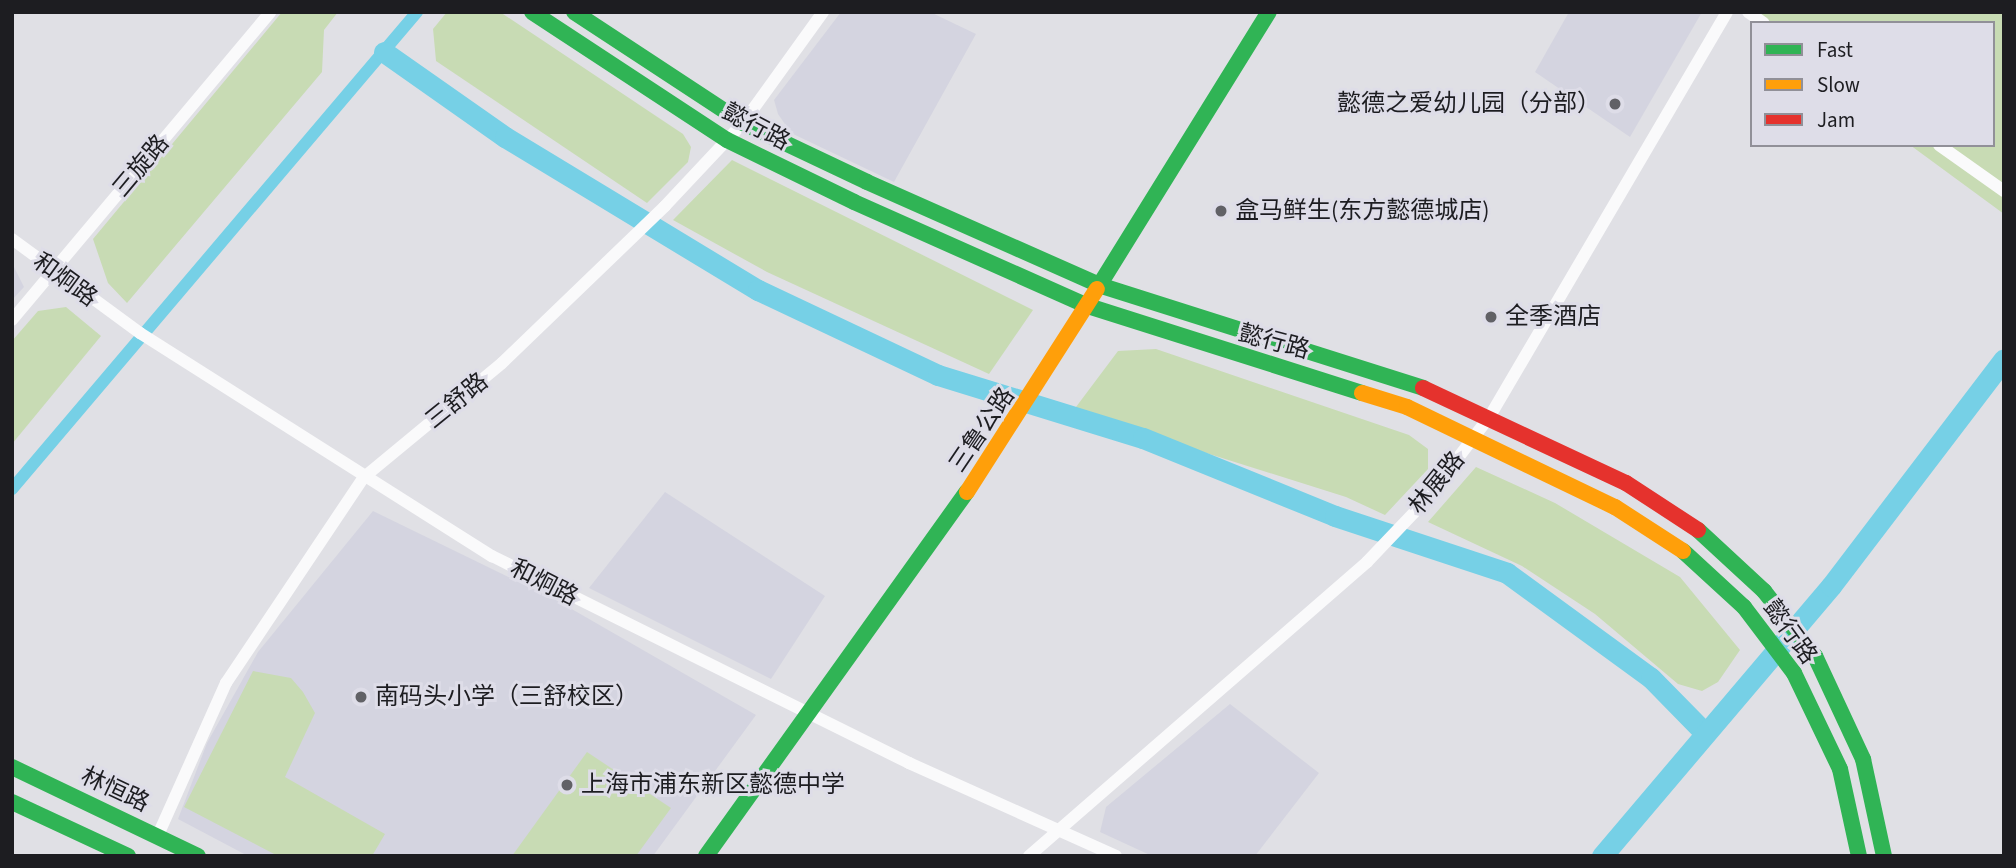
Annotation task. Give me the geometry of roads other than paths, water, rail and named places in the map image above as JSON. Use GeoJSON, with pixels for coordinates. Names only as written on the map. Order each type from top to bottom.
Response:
{"type":"FeatureCollection","features":[{"type":"Feature","properties":{"kind":"street","name":"三旋路"},"geometry":{"type":"LineString","coordinates":[[12,320],[270,12]]}},
{"type":"Feature","properties":{"kind":"street","name":"懿行路"},"geometry":{"type":"LineString","coordinates":[[532,12],[727,140],[1088,306],[1338,383],[1474,437],[1615,506],[1684,551],[1744,607],[1794,673],[1840,769],[1859,856]]}},
{"type":"Feature","properties":{"kind":"street","name":"懿行路"},"geometry":{"type":"LineString","coordinates":[[574,12],[743,123],[1102,286],[1347,360],[1490,416],[1626,483],[1697,529],[1764,591],[1815,656],[1863,759],[1884,856]]}},
{"type":"Feature","properties":{"kind":"street","name":"三舒路"},"geometry":{"type":"LineString","coordinates":[[158,835],[226,683],[363,478],[502,363],[665,206],[743,123],[823,12]]}},
{"type":"Feature","properties":{"kind":"street","name":"三鲁公路"},"geometry":{"type":"LineString","coordinates":[[706,856],[808,710],[995,453],[1102,286],[1269,12]]}},
{"type":"Feature","properties":{"kind":"street","name":"林展路"},"geometry":{"type":"LineString","coordinates":[[1030,856],[1056,828],[1367,562],[1425,501],[1490,416],[1727,12]]}},
{"type":"Feature","properties":{"kind":"street"},"geometry":{"type":"LineString","coordinates":[[1942,147],[2004,191]]}},
{"type":"Feature","properties":{"kind":"street","name":"和炯路"},"geometry":{"type":"LineString","coordinates":[[12,239],[52,272],[363,478],[492,556],[1116,856]]}},
{"type":"Feature","properties":{"kind":"street","name":"林恒路"},"geometry":{"type":"LineString","coordinates":[[12,767],[198,856]]}},
{"type":"Feature","properties":{"kind":"street"},"geometry":{"type":"LineString","coordinates":[[12,802],[128,856]]}},
{"type":"Feature","properties":{"kind":"waterway"},"geometry":{"type":"LineString","coordinates":[[12,489],[417,12]]}},
{"type":"Feature","properties":{"kind":"waterway"},"geometry":{"type":"LineString","coordinates":[[384,52],[505,137],[758,290],[938,375],[1143,438],[1335,516],[1507,573],[1651,678],[1703,731]]}},
{"type":"Feature","properties":{"kind":"waterway"},"geometry":{"type":"LineString","coordinates":[[1602,856],[1831,586],[2004,359]]}},
{"type":"Feature","properties":{"kind":"place","name":"懿德之爱幼儿园（分部）"},"geometry":{"type":"Point","coordinates":[1615,104]}},
{"type":"Feature","properties":{"kind":"place","name":"盒马鲜生(东方懿德城店)"},"geometry":{"type":"Point","coordinates":[1221,211]}},
{"type":"Feature","properties":{"kind":"place","name":"全季酒店"},"geometry":{"type":"Point","coordinates":[1491,317]}},
{"type":"Feature","properties":{"kind":"place","name":"南码头小学（三舒校区）"},"geometry":{"type":"Point","coordinates":[361,697]}},
{"type":"Feature","properties":{"kind":"place","name":"上海市浦东新区懿德中学"},"geometry":{"type":"Point","coordinates":[567,785]}}]}
